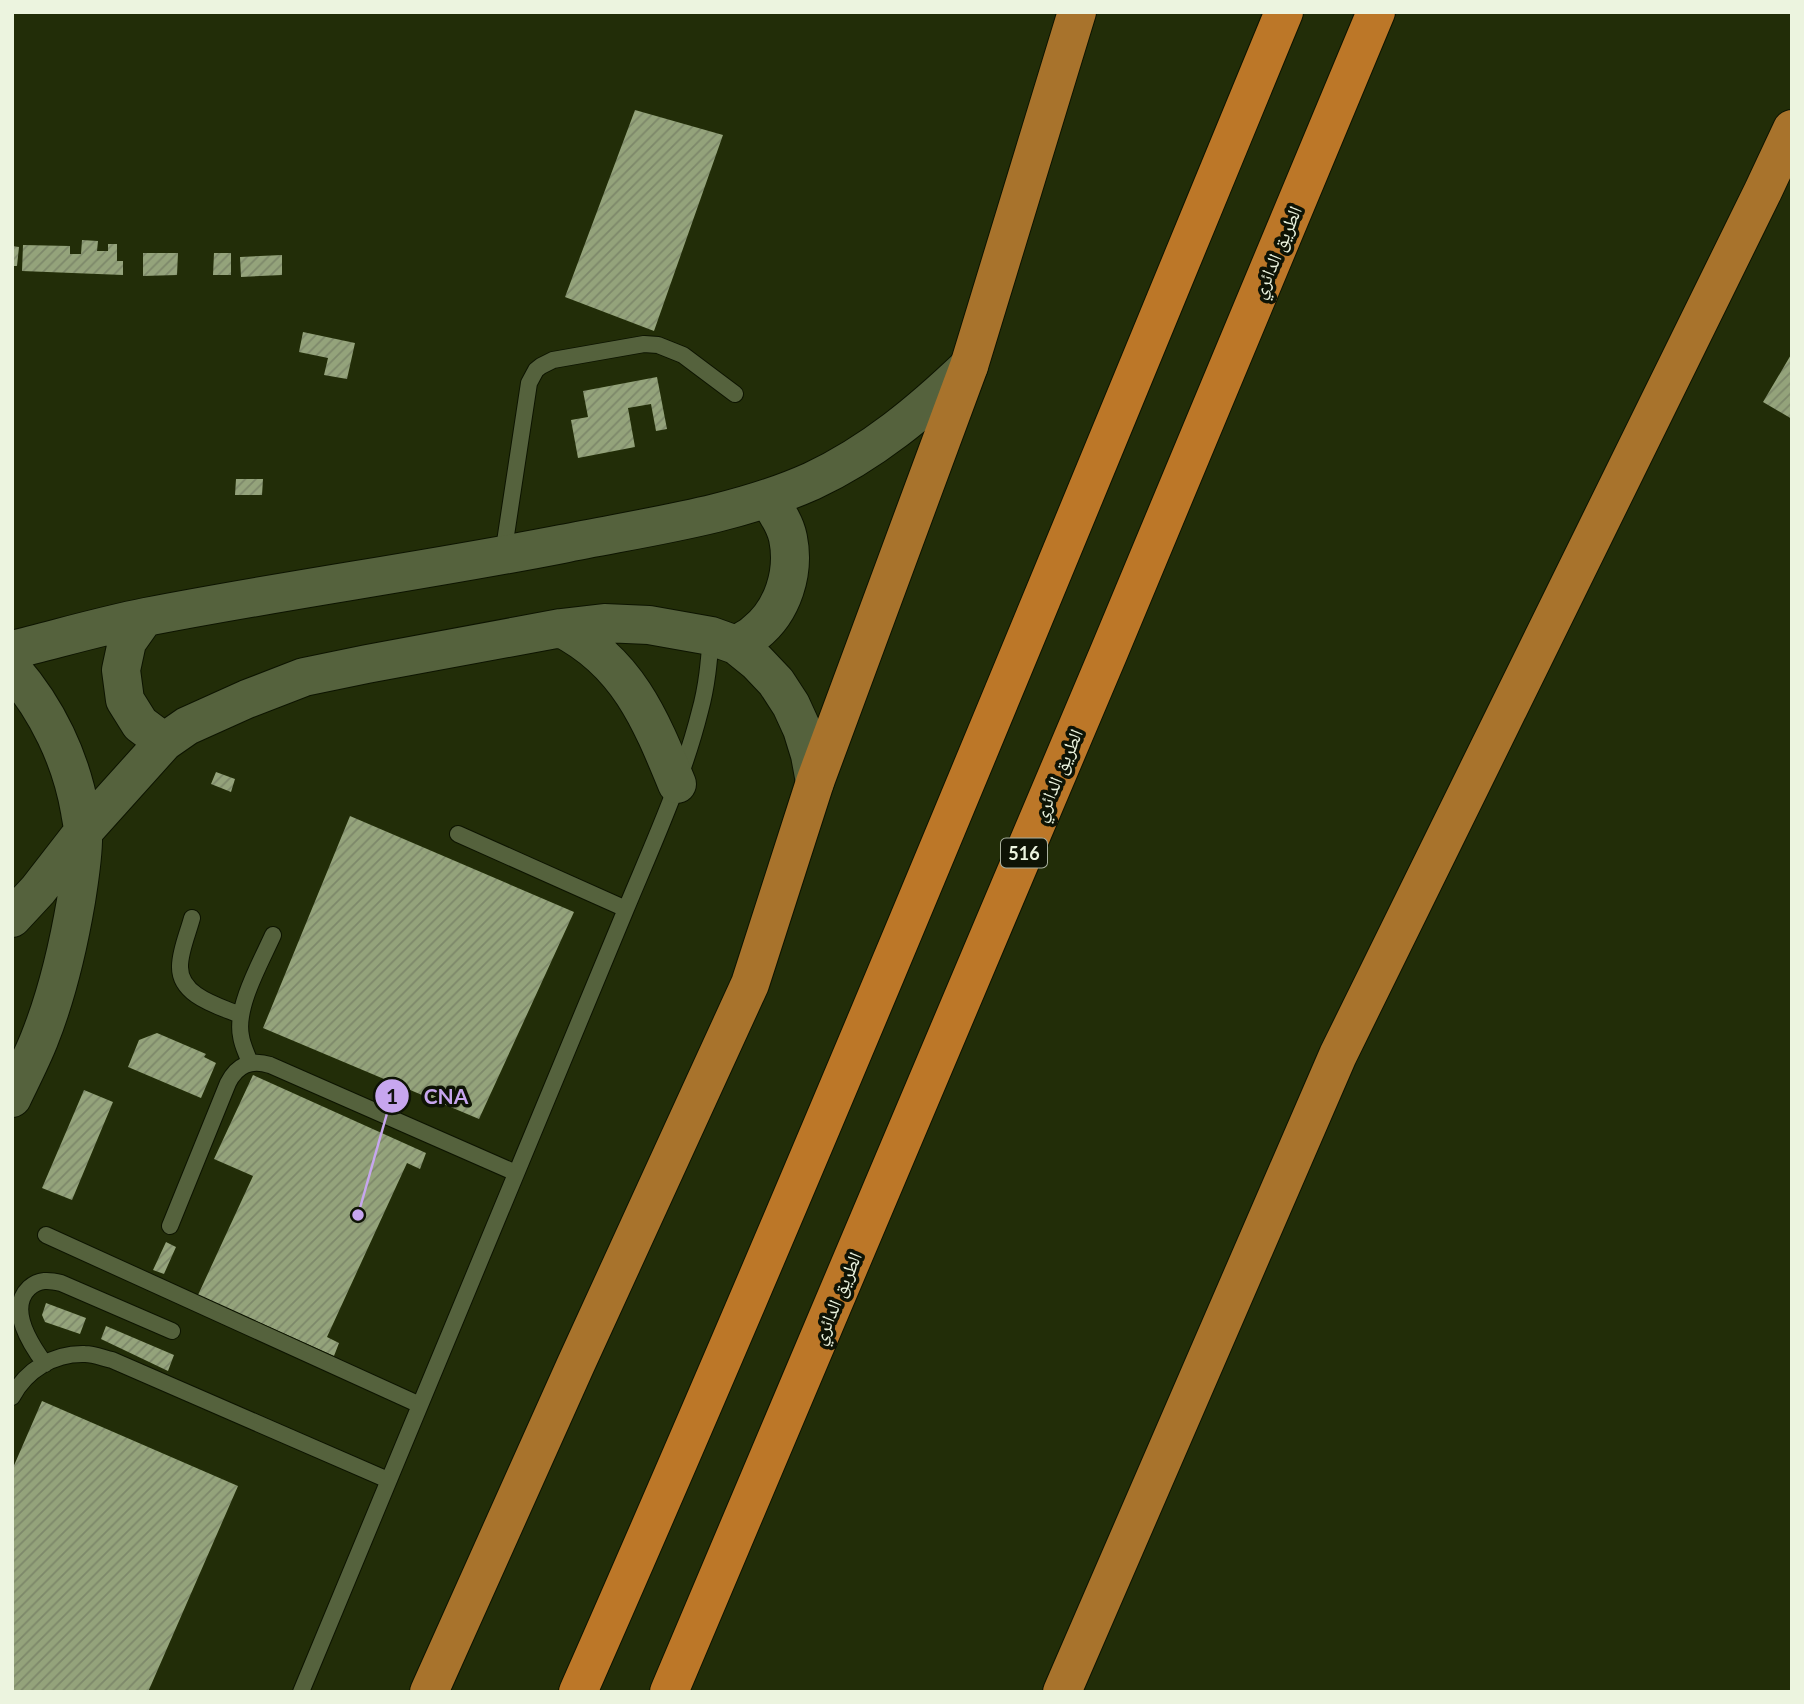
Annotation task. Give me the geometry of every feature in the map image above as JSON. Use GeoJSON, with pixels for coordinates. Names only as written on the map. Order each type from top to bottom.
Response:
{"type":"FeatureCollection","features":[{"type":"Feature","properties":{"kind":"highway"},"geometry":{"type":"LineString","coordinates":[[429,1692],[750,984],[815,782],[969,366],[1077,12]]}},
{"type":"Feature","properties":{"kind":"highway"},"geometry":{"type":"LineString","coordinates":[[578,1692],[892,962],[1284,12]]}},
{"type":"Feature","properties":{"kind":"highway","name":"الطريق الدائري"},"geometry":{"type":"LineString","coordinates":[[668,1692],[1104,665],[1376,12]]}},
{"type":"Feature","properties":{"kind":"highway"},"geometry":{"type":"LineString","coordinates":[[1062,1692],[1338,1055],[1792,129]]}},
{"type":"Feature","properties":{"kind":"street"},"geometry":{"type":"LineString","coordinates":[[12,650],[144,618],[502,555],[695,517],[768,499],[813,480],[897,430],[934,400],[969,366]]}},
{"type":"Feature","properties":{"kind":"street"},"geometry":{"type":"LineString","coordinates":[[724,640],[755,633],[770,618],[788,579],[788,537],[780,517],[768,499]]}},
{"type":"Feature","properties":{"kind":"street"},"geometry":{"type":"LineString","coordinates":[[144,618],[127,642],[121,670],[125,699],[140,724],[164,742]]}},
{"type":"Feature","properties":{"kind":"street"},"geometry":{"type":"LineString","coordinates":[[12,918],[38,890],[83,832],[164,742],[187,726],[304,677],[561,628],[604,623],[649,625],[724,640],[757,662],[776,682],[791,705],[806,742],[815,782]]}},
{"type":"Feature","properties":{"kind":"street"},"geometry":{"type":"LineString","coordinates":[[561,628],[599,652],[631,689],[648,718],[677,784]]}},
{"type":"Feature","properties":{"kind":"street"},"geometry":{"type":"LineString","coordinates":[[12,669],[47,718],[64,754],[76,792],[83,832],[79,885],[56,989],[39,1040],[12,1098]]}},
{"type":"Feature","properties":{"kind":"lane"},"geometry":{"type":"LineString","coordinates":[[502,555],[529,383],[541,366],[553,360],[631,345],[658,345],[683,355],[735,394]]}},
{"type":"Feature","properties":{"kind":"lane"},"geometry":{"type":"LineString","coordinates":[[301,1692],[677,784],[707,680],[724,640]]}},
{"type":"Feature","properties":{"kind":"lane"},"geometry":{"type":"LineString","coordinates":[[458,834],[626,909]]}},
{"type":"Feature","properties":{"kind":"lane"},"geometry":{"type":"LineString","coordinates":[[192,918],[180,966],[185,984],[191,991],[240,1016]]}},
{"type":"Feature","properties":{"kind":"lane"},"geometry":{"type":"LineString","coordinates":[[250,1063],[241,1036],[240,1016],[273,935]]}},
{"type":"Feature","properties":{"kind":"lane"},"geometry":{"type":"LineString","coordinates":[[170,1226],[228,1083],[233,1074],[250,1063],[270,1065],[516,1172]]}},
{"type":"Feature","properties":{"kind":"lane"},"geometry":{"type":"LineString","coordinates":[[46,1236],[420,1405]]}},
{"type":"Feature","properties":{"kind":"lane"},"geometry":{"type":"LineString","coordinates":[[45,1364],[33,1348],[21,1316],[21,1303],[26,1291],[36,1283],[48,1280],[61,1283],[172,1331]]}},
{"type":"Feature","properties":{"kind":"lane"},"geometry":{"type":"LineString","coordinates":[[12,1397],[36,1368],[59,1356],[86,1354],[112,1360],[388,1480]]}},
{"type":"Feature","properties":{"kind":"building"},"geometry":{"type":"Polygon","coordinates":[[[635,110],[723,135],[654,331],[565,297],[635,110]]]}},
{"type":"Feature","properties":{"kind":"building"},"geometry":{"type":"Polygon","coordinates":[[[82,240],[98,241],[97,251],[108,251],[108,244],[117,244],[117,261],[123,261],[123,275],[22,271],[23,245],[70,246],[70,254],[81,254],[82,240]]]}},
{"type":"Feature","properties":{"kind":"building"},"geometry":{"type":"Polygon","coordinates":[[[12,246],[19,247],[17,266],[12,266],[12,246]]]}},
{"type":"Feature","properties":{"kind":"building"},"geometry":{"type":"Polygon","coordinates":[[[143,253],[178,253],[177,275],[143,276],[143,253]]]}},
{"type":"Feature","properties":{"kind":"building"},"geometry":{"type":"Polygon","coordinates":[[[214,253],[231,253],[231,275],[213,275],[214,253]]]}},
{"type":"Feature","properties":{"kind":"building"},"geometry":{"type":"Polygon","coordinates":[[[282,255],[282,275],[241,277],[240,257],[282,255]]]}},
{"type":"Feature","properties":{"kind":"building"},"geometry":{"type":"Polygon","coordinates":[[[303,332],[355,343],[347,379],[324,375],[328,358],[299,352],[303,332]]]}},
{"type":"Feature","properties":{"kind":"building"},"geometry":{"type":"Polygon","coordinates":[[[1792,353],[1792,419],[1763,402],[1792,353]]]}},
{"type":"Feature","properties":{"kind":"building"},"geometry":{"type":"Polygon","coordinates":[[[657,377],[667,429],[656,431],[651,404],[628,408],[635,447],[578,458],[571,420],[588,417],[583,391],[657,377]]]}},
{"type":"Feature","properties":{"kind":"building"},"geometry":{"type":"Polygon","coordinates":[[[236,479],[263,479],[262,495],[235,495],[236,479]]]}},
{"type":"Feature","properties":{"kind":"building"},"geometry":{"type":"Polygon","coordinates":[[[216,772],[235,779],[231,792],[211,784],[216,772]]]}},
{"type":"Feature","properties":{"kind":"building"},"geometry":{"type":"Polygon","coordinates":[[[350,816],[574,912],[479,1119],[263,1028],[350,816]]]}},
{"type":"Feature","properties":{"kind":"building"},"geometry":{"type":"Polygon","coordinates":[[[157,1033],[206,1054],[204,1057],[216,1063],[201,1098],[128,1067],[139,1040],[157,1033]]]}},
{"type":"Feature","properties":{"kind":"building"},"geometry":{"type":"Polygon","coordinates":[[[253,1075],[426,1153],[420,1169],[407,1163],[327,1337],[339,1343],[334,1356],[198,1295],[253,1176],[214,1159],[253,1075]]]}},
{"type":"Feature","properties":{"kind":"building"},"geometry":{"type":"Polygon","coordinates":[[[84,1090],[113,1102],[72,1200],[42,1188],[84,1090]]]}},
{"type":"Feature","properties":{"kind":"building"},"geometry":{"type":"Polygon","coordinates":[[[166,1242],[176,1247],[164,1274],[153,1270],[166,1242]]]}},
{"type":"Feature","properties":{"kind":"building"},"geometry":{"type":"Polygon","coordinates":[[[46,1303],[86,1318],[80,1334],[45,1322],[42,1315],[46,1303]]]}},
{"type":"Feature","properties":{"kind":"building"},"geometry":{"type":"Polygon","coordinates":[[[106,1326],[174,1355],[168,1371],[101,1339],[106,1326]]]}},
{"type":"Feature","properties":{"kind":"building"},"geometry":{"type":"Polygon","coordinates":[[[42,1401],[238,1486],[148,1692],[12,1692],[12,1470],[42,1401]]]}},
{"type":"Feature","properties":{"kind":"place","name":"CNA"},"geometry":{"type":"Point","coordinates":[358,1215]}}]}
